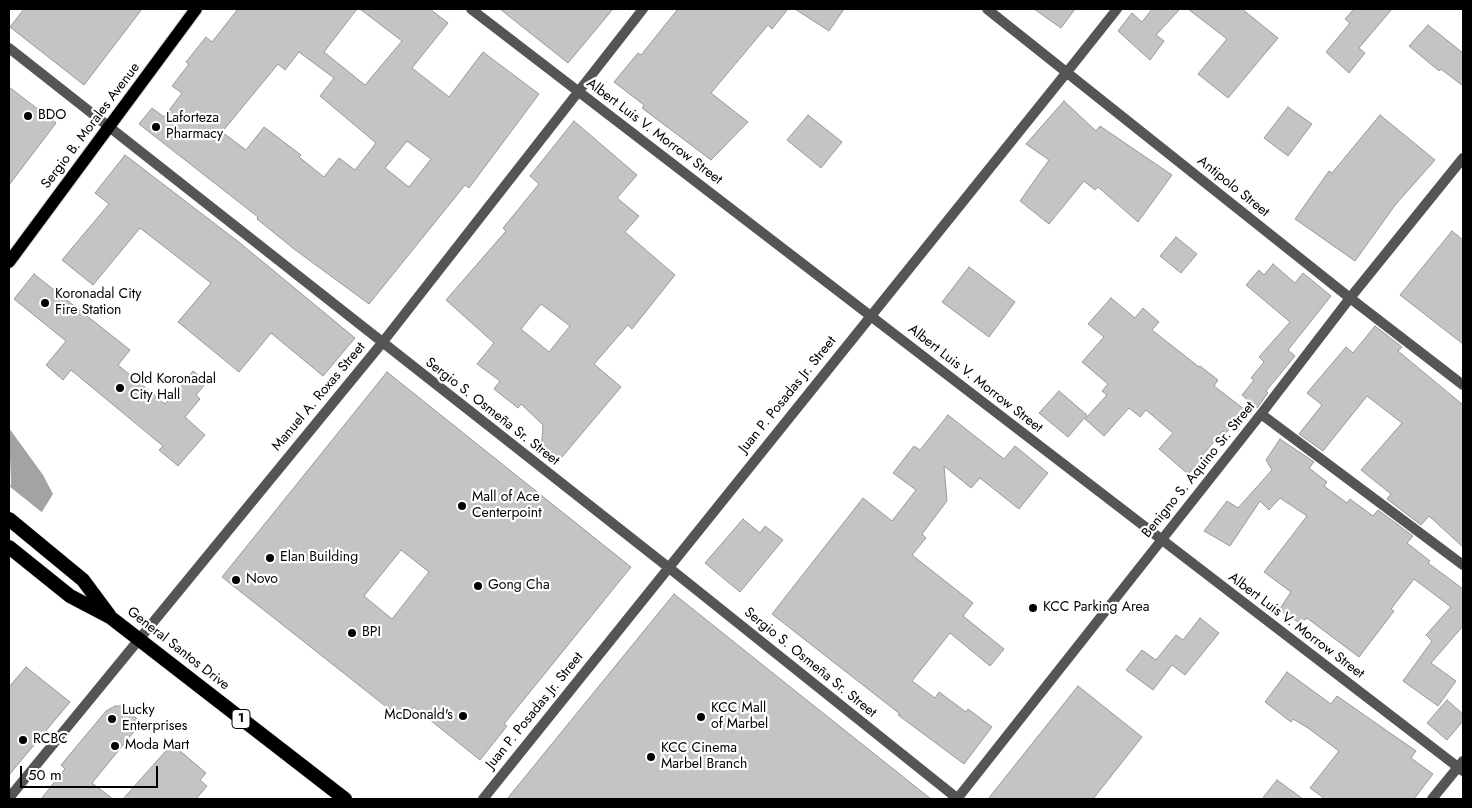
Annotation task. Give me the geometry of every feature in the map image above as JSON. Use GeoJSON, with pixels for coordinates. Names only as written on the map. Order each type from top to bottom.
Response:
{"type":"FeatureCollection","features":[{"type":"Feature","properties":{"kind":"highway","name":"General Santos Drive"},"geometry":{"type":"LineString","coordinates":[[9,520],[84,580],[110,617]]}},
{"type":"Feature","properties":{"kind":"highway","name":"General Santos Drive"},"geometry":{"type":"LineString","coordinates":[[9,547],[70,596],[110,617],[345,799]]}},
{"type":"Feature","properties":{"kind":"main road","name":"Sergio B. Morales Avenue"},"geometry":{"type":"LineString","coordinates":[[9,262],[196,9]]}},
{"type":"Feature","properties":{"kind":"street","name":"Albert Luis V. Morrow Street"},"geometry":{"type":"LineString","coordinates":[[470,9],[871,314],[1161,540],[1462,766]]}},
{"type":"Feature","properties":{"kind":"street","name":"Manuel A. Roxas Street"},"geometry":{"type":"LineString","coordinates":[[9,798],[137,638],[382,343],[643,9]]}},
{"type":"Feature","properties":{"kind":"street","name":"Antipolo Street"},"geometry":{"type":"LineString","coordinates":[[987,9],[1350,298],[1463,385]]}},
{"type":"Feature","properties":{"kind":"street","name":"Juan P. Posadas Jr. Street"},"geometry":{"type":"LineString","coordinates":[[483,799],[1117,9]]}},
{"type":"Feature","properties":{"kind":"street","name":"Sergio S. Osmeña Sr. Street"},"geometry":{"type":"LineString","coordinates":[[9,48],[668,567],[958,799]]}},
{"type":"Feature","properties":{"kind":"street","name":"Benigno S. Aquino Sr. Street"},"geometry":{"type":"LineString","coordinates":[[958,799],[1350,298],[1463,158]]}},
{"type":"Feature","properties":{"kind":"street"},"geometry":{"type":"LineString","coordinates":[[1261,414],[1463,565]]}},
{"type":"Feature","properties":{"kind":"street"},"geometry":{"type":"LineString","coordinates":[[1432,799],[1462,766]]}},
{"type":"Feature","properties":{"kind":"shaded area"},"geometry":{"type":"Polygon","coordinates":[[[9,428],[43,475],[53,494],[37,520],[9,489],[11,484],[9,428]]]}},
{"type":"Feature","properties":{"kind":"pier"},"geometry":{"type":"Polygon","coordinates":[[[9,486],[44,514],[9,559],[9,486]]]}},
{"type":"Feature","properties":{"kind":"building"},"geometry":{"type":"Polygon","coordinates":[[[24,9],[142,9],[84,85],[10,27],[24,9]]]}},
{"type":"Feature","properties":{"kind":"building"},"geometry":{"type":"Polygon","coordinates":[[[238,9],[357,9],[324,52],[365,85],[402,41],[360,9],[430,9],[448,23],[412,68],[449,97],[483,52],[539,94],[469,188],[465,185],[369,304],[294,249],[257,219],[258,217],[139,124],[152,108],[164,117],[182,93],[172,86],[189,64],[186,62],[206,37],[212,42],[238,9]],[[299,52],[285,70],[278,64],[222,132],[246,150],[264,127],[301,155],[299,157],[324,177],[339,158],[355,170],[376,143],[320,96],[334,78],[299,52]],[[407,141],[385,168],[409,187],[431,159],[407,141]]]}},
{"type":"Feature","properties":{"kind":"building"},"geometry":{"type":"Polygon","coordinates":[[[500,9],[613,9],[568,63],[500,9]]]}},
{"type":"Feature","properties":{"kind":"building"},"geometry":{"type":"Polygon","coordinates":[[[678,9],[788,9],[772,29],[768,25],[711,93],[748,122],[711,160],[642,108],[644,105],[614,82],[638,53],[641,55],[678,9]]]}},
{"type":"Feature","properties":{"kind":"building"},"geometry":{"type":"Polygon","coordinates":[[[795,9],[844,9],[829,31],[795,9]]]}},
{"type":"Feature","properties":{"kind":"building"},"geometry":{"type":"Polygon","coordinates":[[[1034,9],[1075,9],[1061,28],[1034,9]]]}},
{"type":"Feature","properties":{"kind":"building"},"geometry":{"type":"Polygon","coordinates":[[[1152,9],[1180,9],[1156,35],[1164,41],[1150,60],[1118,31],[1132,13],[1142,22],[1152,9]]]}},
{"type":"Feature","properties":{"kind":"building"},"geometry":{"type":"Polygon","coordinates":[[[1188,9],[1242,9],[1278,38],[1228,98],[1198,74],[1227,39],[1188,9]]]}},
{"type":"Feature","properties":{"kind":"building"},"geometry":{"type":"Polygon","coordinates":[[[1354,9],[1392,9],[1359,48],[1365,53],[1349,73],[1326,52],[1350,23],[1345,19],[1354,9]]]}},
{"type":"Feature","properties":{"kind":"building"},"geometry":{"type":"Polygon","coordinates":[[[1428,25],[1463,53],[1463,86],[1441,69],[1439,71],[1409,46],[1428,25]]]}},
{"type":"Feature","properties":{"kind":"building","name":"BDO"},"geometry":{"type":"Polygon","coordinates":[[[9,87],[56,123],[9,185],[9,87]]]}},
{"type":"Feature","properties":{"kind":"building"},"geometry":{"type":"Polygon","coordinates":[[[1064,101],[1096,131],[1100,126],[1172,175],[1138,222],[1098,187],[1095,190],[1084,181],[1049,224],[1020,201],[1049,160],[1026,144],[1064,101]]]}},
{"type":"Feature","properties":{"kind":"building"},"geometry":{"type":"Polygon","coordinates":[[[1288,107],[1312,124],[1288,156],[1264,138],[1288,107]]]}},
{"type":"Feature","properties":{"kind":"building"},"geometry":{"type":"Polygon","coordinates":[[[808,115],[842,142],[821,168],[787,140],[808,115]]]}},
{"type":"Feature","properties":{"kind":"building"},"geometry":{"type":"Polygon","coordinates":[[[1380,115],[1435,160],[1396,204],[1355,261],[1295,219],[1329,171],[1332,173],[1380,115]]]}},
{"type":"Feature","properties":{"kind":"building"},"geometry":{"type":"Polygon","coordinates":[[[574,121],[637,175],[617,198],[639,216],[625,232],[675,275],[632,329],[628,325],[594,364],[621,387],[557,463],[541,452],[543,425],[521,404],[518,408],[494,389],[500,381],[477,364],[494,343],[446,300],[506,231],[503,228],[539,184],[530,176],[574,121]],[[541,304],[521,329],[549,352],[570,326],[541,304]]]}},
{"type":"Feature","properties":{"kind":"building"},"geometry":{"type":"Polygon","coordinates":[[[125,155],[240,243],[355,338],[323,376],[271,333],[239,372],[178,322],[211,283],[140,228],[93,285],[62,260],[109,204],[95,193],[125,155]]]}},
{"type":"Feature","properties":{"kind":"building"},"geometry":{"type":"Polygon","coordinates":[[[1452,231],[1463,240],[1463,344],[1400,295],[1452,231]]]}},
{"type":"Feature","properties":{"kind":"building"},"geometry":{"type":"Polygon","coordinates":[[[1176,237],[1197,254],[1181,273],[1160,256],[1176,237]]]}},
{"type":"Feature","properties":{"kind":"building"},"geometry":{"type":"Polygon","coordinates":[[[1273,264],[1295,283],[1303,273],[1331,296],[1288,350],[1295,356],[1266,391],[1268,393],[1257,408],[1242,395],[1254,380],[1251,378],[1264,362],[1259,357],[1290,322],[1246,285],[1259,270],[1264,275],[1273,264]]]}},
{"type":"Feature","properties":{"kind":"building"},"geometry":{"type":"Polygon","coordinates":[[[969,267],[1015,302],[989,337],[942,302],[969,267]]]}},
{"type":"Feature","properties":{"kind":"building"},"geometry":{"type":"Polygon","coordinates":[[[34,274],[130,350],[118,365],[165,404],[193,371],[207,382],[196,395],[200,399],[185,417],[205,435],[178,466],[159,450],[163,446],[71,370],[63,380],[46,365],[66,341],[14,299],[34,274]]]}},
{"type":"Feature","properties":{"kind":"building"},"geometry":{"type":"Polygon","coordinates":[[[1111,298],[1135,318],[1143,308],[1159,322],[1152,330],[1218,380],[1214,386],[1244,409],[1226,433],[1223,431],[1201,457],[1203,458],[1188,474],[1159,449],[1173,433],[1146,410],[1140,417],[1129,408],[1104,436],[1085,419],[1107,395],[1102,391],[1108,384],[1082,362],[1104,337],[1088,324],[1111,298]]]}},
{"type":"Feature","properties":{"kind":"building"},"geometry":{"type":"Polygon","coordinates":[[[1375,326],[1402,347],[1398,351],[1463,405],[1463,547],[1429,516],[1421,525],[1387,499],[1391,494],[1361,470],[1402,423],[1367,396],[1323,451],[1299,434],[1322,405],[1307,393],[1346,347],[1353,353],[1375,326]]]}},
{"type":"Feature","properties":{"kind":"building","name":"Mall of Ace Centerpoint"},"geometry":{"type":"Polygon","coordinates":[[[387,372],[631,567],[504,724],[507,726],[480,760],[414,707],[403,720],[222,577],[387,372]],[[401,550],[364,596],[392,619],[429,572],[401,550]]]}},
{"type":"Feature","properties":{"kind":"building"},"geometry":{"type":"Polygon","coordinates":[[[1059,391],[1087,415],[1068,437],[1039,413],[1059,391]]]}},
{"type":"Feature","properties":{"kind":"building"},"geometry":{"type":"Polygon","coordinates":[[[948,415],[1004,459],[1015,446],[1048,473],[1019,509],[980,478],[971,488],[944,466],[947,501],[922,534],[926,538],[912,555],[973,603],[963,616],[1004,649],[990,666],[950,633],[912,681],[935,698],[939,692],[966,712],[968,709],[992,727],[964,764],[898,715],[900,714],[772,614],[863,498],[892,521],[916,490],[893,473],[914,446],[920,450],[948,415]]]}},
{"type":"Feature","properties":{"kind":"building"},"geometry":{"type":"Polygon","coordinates":[[[1280,439],[1314,462],[1309,468],[1327,482],[1324,486],[1347,503],[1350,499],[1373,516],[1378,510],[1413,536],[1407,543],[1430,561],[1428,563],[1463,589],[1463,626],[1431,663],[1456,681],[1438,706],[1403,681],[1432,641],[1426,635],[1451,607],[1414,579],[1391,609],[1394,611],[1359,657],[1307,618],[1300,623],[1279,610],[1291,592],[1264,572],[1307,516],[1280,498],[1269,510],[1260,501],[1230,546],[1204,531],[1227,501],[1238,508],[1272,470],[1266,460],[1280,439]]]}},
{"type":"Feature","properties":{"kind":"building"},"geometry":{"type":"Polygon","coordinates":[[[743,519],[760,533],[765,526],[783,540],[740,592],[705,563],[743,519]]]}},
{"type":"Feature","properties":{"kind":"building","name":"KCC Mall of Marbel"},"geometry":{"type":"Polygon","coordinates":[[[674,594],[774,674],[931,799],[507,799],[674,594]]]}},
{"type":"Feature","properties":{"kind":"building"},"geometry":{"type":"Polygon","coordinates":[[[1200,618],[1219,633],[1185,675],[1172,665],[1153,690],[1126,670],[1142,650],[1156,660],[1176,635],[1183,640],[1200,618]]]}},
{"type":"Feature","properties":{"kind":"building","name":"RCBC"},"geometry":{"type":"Polygon","coordinates":[[[26,667],[70,702],[9,775],[9,687],[26,667]]]}},
{"type":"Feature","properties":{"kind":"building"},"geometry":{"type":"Polygon","coordinates":[[[1287,672],[1331,704],[1337,696],[1416,751],[1411,758],[1433,774],[1414,799],[1325,799],[1310,788],[1339,751],[1308,728],[1293,719],[1291,722],[1265,702],[1287,672]]]}},
{"type":"Feature","properties":{"kind":"building"},"geometry":{"type":"Polygon","coordinates":[[[1078,686],[1142,737],[1093,799],[988,799],[1078,686]]]}},
{"type":"Feature","properties":{"kind":"building"},"geometry":{"type":"Polygon","coordinates":[[[1447,700],[1463,714],[1463,721],[1447,740],[1427,723],[1447,700]]]}},
{"type":"Feature","properties":{"kind":"building"},"geometry":{"type":"Polygon","coordinates":[[[115,706],[124,706],[141,723],[92,783],[113,799],[41,799],[65,769],[61,765],[106,711],[115,706]]]}},
{"type":"Feature","properties":{"kind":"building"},"geometry":{"type":"Polygon","coordinates":[[[172,744],[206,773],[200,780],[207,786],[196,799],[123,799],[172,744]]]}},
{"type":"Feature","properties":{"kind":"building"},"geometry":{"type":"Polygon","coordinates":[[[1277,780],[1303,799],[1262,799],[1277,780]]]}},
{"type":"Feature","properties":{"kind":"place","name":"BDO"},"geometry":{"type":"Point","coordinates":[28,116]}},
{"type":"Feature","properties":{"kind":"place","name":"Laforteza Pharmacy"},"geometry":{"type":"Point","coordinates":[156,127]}},
{"type":"Feature","properties":{"kind":"place","name":"Koronadal City Fire Station"},"geometry":{"type":"Point","coordinates":[45,303]}},
{"type":"Feature","properties":{"kind":"place","name":"Old Koronadal City Hall"},"geometry":{"type":"Point","coordinates":[120,388]}},
{"type":"Feature","properties":{"kind":"place","name":"Mall of Ace Centerpoint"},"geometry":{"type":"Point","coordinates":[462,506]}},
{"type":"Feature","properties":{"kind":"place","name":"Elan Building"},"geometry":{"type":"Point","coordinates":[270,558]}},
{"type":"Feature","properties":{"kind":"place","name":"Novo"},"geometry":{"type":"Point","coordinates":[236,580]}},
{"type":"Feature","properties":{"kind":"place","name":"Gong Cha"},"geometry":{"type":"Point","coordinates":[478,586]}},
{"type":"Feature","properties":{"kind":"place","name":"KCC Parking Area"},"geometry":{"type":"Point","coordinates":[1033,608]}},
{"type":"Feature","properties":{"kind":"place","name":"BPI"},"geometry":{"type":"Point","coordinates":[352,633]}},
{"type":"Feature","properties":{"kind":"place","name":"McDonald's"},"geometry":{"type":"Point","coordinates":[463,716]}},
{"type":"Feature","properties":{"kind":"place","name":"KCC Mall of Marbel"},"geometry":{"type":"Point","coordinates":[701,717]}},
{"type":"Feature","properties":{"kind":"place","name":"Lucky Enterprises"},"geometry":{"type":"Point","coordinates":[112,719]}},
{"type":"Feature","properties":{"kind":"place","name":"RCBC"},"geometry":{"type":"Point","coordinates":[23,740]}},
{"type":"Feature","properties":{"kind":"place","name":"Moda Mart"},"geometry":{"type":"Point","coordinates":[115,746]}},
{"type":"Feature","properties":{"kind":"place","name":"KCC Cinema Marbel Branch"},"geometry":{"type":"Point","coordinates":[651,757]}}]}
